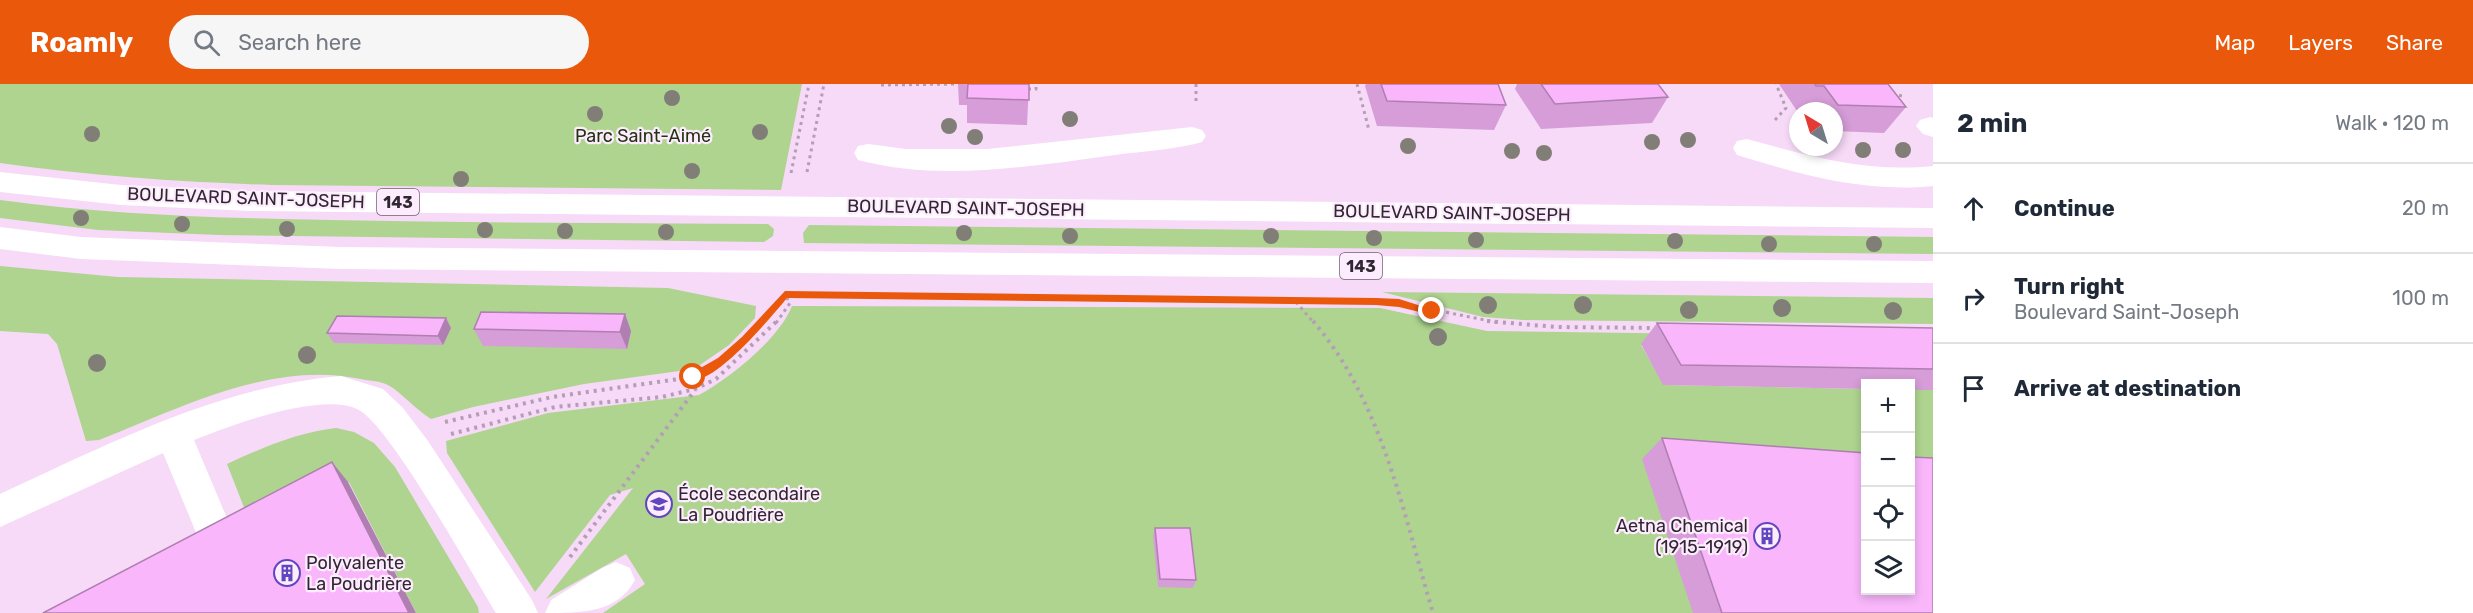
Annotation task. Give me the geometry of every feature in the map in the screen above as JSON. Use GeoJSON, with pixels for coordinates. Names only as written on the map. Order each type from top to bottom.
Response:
{"type":"FeatureCollection","features":[{"type":"Feature","properties":{"kind":"main road"},"geometry":{"type":"LineString","coordinates":[[868,153],[897,159],[970,159],[1192,136]]}},
{"type":"Feature","properties":{"kind":"main road"},"geometry":{"type":"LineString","coordinates":[[1747,148],[1811,168],[1897,177],[1933,176]]}},
{"type":"Feature","properties":{"kind":"main road","name":"BOULEVARD SAINT-JOSEPH"},"geometry":{"type":"LineString","coordinates":[[0,182],[121,195],[250,201],[1933,218]]}},
{"type":"Feature","properties":{"kind":"main road","name":"143"},"geometry":{"type":"LineString","coordinates":[[0,238],[81,248],[342,258],[1933,272]]}},
{"type":"Feature","properties":{"kind":"main road"},"geometry":{"type":"LineString","coordinates":[[0,511],[173,433],[245,408],[331,389],[358,392],[371,399],[401,430],[518,613]]}},
{"type":"Feature","properties":{"kind":"main road"},"geometry":{"type":"LineString","coordinates":[[173,433],[218,542]]}},
{"type":"Feature","properties":{"kind":"main road"},"geometry":{"type":"LineString","coordinates":[[564,613],[616,580]]}},
{"type":"Feature","properties":{"kind":"path"},"geometry":{"type":"LineString","coordinates":[[789,182],[809,84]]}},
{"type":"Feature","properties":{"kind":"path"},"geometry":{"type":"LineString","coordinates":[[806,175],[824,84]]}},
{"type":"Feature","properties":{"kind":"path"},"geometry":{"type":"LineString","coordinates":[[1028,89],[1036,89],[1036,84]]}},
{"type":"Feature","properties":{"kind":"path"},"geometry":{"type":"LineString","coordinates":[[1357,84],[1369,130]]}},
{"type":"Feature","properties":{"kind":"path"},"geometry":{"type":"LineString","coordinates":[[1776,84],[1782,89]]}},
{"type":"Feature","properties":{"kind":"path"},"geometry":{"type":"LineString","coordinates":[[881,85],[958,85]]}},
{"type":"Feature","properties":{"kind":"path"},"geometry":{"type":"LineString","coordinates":[[800,92],[807,93]]}},
{"type":"Feature","properties":{"kind":"path"},"geometry":{"type":"LineString","coordinates":[[1884,95],[1905,96]]}},
{"type":"Feature","properties":{"kind":"path"},"geometry":{"type":"LineString","coordinates":[[1292,294],[1294,301],[1327,338],[1353,376],[1377,428],[1433,613]]}},
{"type":"Feature","properties":{"kind":"path"},"geometry":{"type":"LineString","coordinates":[[434,425],[552,397],[693,377],[721,361],[746,340],[785,295],[797,295]]}},
{"type":"Feature","properties":{"kind":"path"},"geometry":{"type":"LineString","coordinates":[[442,436],[555,407],[662,397],[695,390],[716,379],[773,327],[790,303],[785,295]]}},
{"type":"Feature","properties":{"kind":"path"},"geometry":{"type":"LineString","coordinates":[[1294,301],[1306,301]]}},
{"type":"Feature","properties":{"kind":"path"},"geometry":{"type":"LineString","coordinates":[[1399,303],[1490,322],[1556,327],[1667,328]]}},
{"type":"Feature","properties":{"kind":"path"},"geometry":{"type":"LineString","coordinates":[[569,559],[695,390]]}},
{"type":"Feature","properties":{"kind":"green space","name":"Parc Saint-Aimé"},"geometry":{"type":"Polygon","coordinates":[[[0,84],[802,84],[781,190],[272,185],[136,178],[0,163],[0,84]]]}},
{"type":"Feature","properties":{"kind":"green space"},"geometry":{"type":"Polygon","coordinates":[[[0,200],[83,209],[206,217],[440,222],[768,224],[774,229],[773,236],[764,242],[219,235],[98,230],[0,218],[0,200]]]}},
{"type":"Feature","properties":{"kind":"green space"},"geometry":{"type":"Polygon","coordinates":[[[809,225],[1933,237],[1933,254],[804,243],[803,233],[809,225]]]}},
{"type":"Feature","properties":{"kind":"green space"},"geometry":{"type":"Polygon","coordinates":[[[0,266],[118,277],[668,288],[756,306],[755,318],[729,345],[694,369],[584,384],[473,407],[431,419],[393,388],[382,383],[327,375],[294,376],[227,390],[99,440],[86,441],[57,344],[48,334],[0,331],[0,266]]]}},
{"type":"Feature","properties":{"kind":"green space"},"geometry":{"type":"Polygon","coordinates":[[[1382,292],[1933,298],[1933,324],[1523,320],[1483,317],[1382,292]]]}},
{"type":"Feature","properties":{"kind":"green space"},"geometry":{"type":"Polygon","coordinates":[[[792,306],[1380,308],[1487,331],[1933,337],[1641,345],[1664,385],[1861,389],[1861,595],[1915,595],[1915,390],[1933,390],[1933,613],[603,613],[645,584],[626,554],[546,599],[633,488],[610,495],[535,592],[447,453],[446,441],[548,413],[699,395],[739,368],[765,344],[786,319],[792,306]]]}},
{"type":"Feature","properties":{"kind":"green space"},"geometry":{"type":"Polygon","coordinates":[[[336,428],[354,432],[374,443],[395,467],[478,607],[479,613],[416,613],[349,482],[254,533],[227,464],[294,437],[336,428]]]}},
{"type":"Feature","properties":{"kind":"building"},"geometry":{"type":"Polygon","coordinates":[[[968,84],[1029,84],[1029,100],[967,98],[968,84]]]}},
{"type":"Feature","properties":{"kind":"building"},"geometry":{"type":"Polygon","coordinates":[[[1381,84],[1498,84],[1506,105],[1387,101],[1381,84]]]}},
{"type":"Feature","properties":{"kind":"building"},"geometry":{"type":"Polygon","coordinates":[[[1541,84],[1658,84],[1668,97],[1555,104],[1541,84]]]}},
{"type":"Feature","properties":{"kind":"building"},"geometry":{"type":"Polygon","coordinates":[[[1815,84],[1888,84],[1906,107],[1843,105],[1843,102],[1836,102],[1824,86],[1815,84]]]}},
{"type":"Feature","properties":{"kind":"building"},"geometry":{"type":"Polygon","coordinates":[[[481,312],[625,314],[620,332],[474,329],[481,312]]]}},
{"type":"Feature","properties":{"kind":"building"},"geometry":{"type":"Polygon","coordinates":[[[337,316],[446,318],[438,336],[327,333],[337,316]]]}},
{"type":"Feature","properties":{"kind":"building"},"geometry":{"type":"Polygon","coordinates":[[[1657,323],[1933,328],[1933,369],[1681,365],[1657,323]]]}},
{"type":"Feature","properties":{"kind":"building","name":"Aetna Chemical (1915-1919)"},"geometry":{"type":"Polygon","coordinates":[[[1662,438],[1861,453],[1861,595],[1915,595],[1915,457],[1933,458],[1933,613],[1722,613],[1662,438]]]}},
{"type":"Feature","properties":{"kind":"building","name":"Polyvalente La Poudrière"},"geometry":{"type":"Polygon","coordinates":[[[332,462],[409,613],[43,613],[332,462]]]}},
{"type":"Feature","properties":{"kind":"building"},"geometry":{"type":"Polygon","coordinates":[[[1155,528],[1190,528],[1196,580],[1160,579],[1155,528]]]}},
{"type":"Feature","properties":{"kind":"place","name":"École secondaire La Poudrière"},"geometry":{"type":"Point","coordinates":[659,504]}},
{"type":"Feature","properties":{"kind":"place","name":"Aetna Chemical (1915-1919)"},"geometry":{"type":"Point","coordinates":[1767,536]}},
{"type":"Feature","properties":{"kind":"place","name":"Polyvalente La Poudrière"},"geometry":{"type":"Point","coordinates":[287,573]}},
{"type":"Feature","properties":{"kind":"route"},"geometry":{"type":"LineString","coordinates":[[693,377],[721,361],[746,340],[785,295],[1376,301],[1399,303],[1432,311]]}}]}
